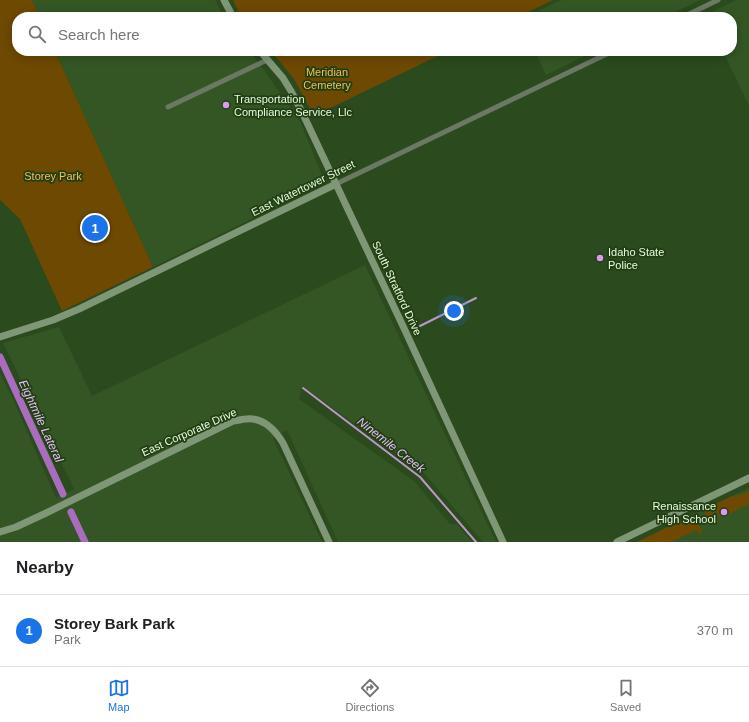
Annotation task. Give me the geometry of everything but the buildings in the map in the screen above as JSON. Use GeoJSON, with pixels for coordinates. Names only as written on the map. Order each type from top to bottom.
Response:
{"type":"FeatureCollection","features":[{"type":"Feature","properties":{"kind":"street"},"geometry":{"type":"LineString","coordinates":[[224,0],[230,12]]}},
{"type":"Feature","properties":{"kind":"street"},"geometry":{"type":"LineString","coordinates":[[693,12],[718,0]]}},
{"type":"Feature","properties":{"kind":"street","name":"South Stratford Drive"},"geometry":{"type":"LineString","coordinates":[[264,56],[283,78],[302,112],[504,542]]}},
{"type":"Feature","properties":{"kind":"street","name":"East Watertower Street"},"geometry":{"type":"LineString","coordinates":[[0,337],[68,314],[603,56]]}},
{"type":"Feature","properties":{"kind":"street"},"geometry":{"type":"LineString","coordinates":[[168,107],[267,60]]}},
{"type":"Feature","properties":{"kind":"street","name":"East Corporate Drive"},"geometry":{"type":"LineString","coordinates":[[0,532],[37,518],[233,422],[246,418],[263,422],[278,434],[329,542]]}},
{"type":"Feature","properties":{"kind":"street"},"geometry":{"type":"LineString","coordinates":[[617,542],[749,478]]}},
{"type":"Feature","properties":{"kind":"shaded area"},"geometry":{"type":"Polygon","coordinates":[[[32,0],[215,0],[221,12],[38,12],[32,0]]]}},
{"type":"Feature","properties":{"kind":"shaded area"},"geometry":{"type":"Polygon","coordinates":[[[561,0],[700,0],[675,12],[536,12],[561,0]]]}},
{"type":"Feature","properties":{"kind":"shaded area"},"geometry":{"type":"Polygon","coordinates":[[[736,0],[749,0],[749,106],[725,56],[737,56],[737,12],[711,12],[736,0]]]}},
{"type":"Feature","properties":{"kind":"shaded area"},"geometry":{"type":"Polygon","coordinates":[[[57,56],[253,56],[301,123],[325,183],[153,267],[57,56]]]}},
{"type":"Feature","properties":{"kind":"shaded area"},"geometry":{"type":"Polygon","coordinates":[[[537,56],[585,56],[546,75],[537,56]]]}},
{"type":"Feature","properties":{"kind":"shaded area"},"geometry":{"type":"Polygon","coordinates":[[[365,265],[496,542],[483,542],[424,473],[302,386],[299,399],[414,481],[450,524],[457,524],[472,542],[338,542],[287,430],[273,438],[322,542],[0,542],[0,373],[13,399],[56,498],[74,489],[3,343],[59,327],[92,396],[365,265]]]}},
{"type":"Feature","properties":{"kind":"shaded area","name":"Renaissance High School"},"geometry":{"type":"Polygon","coordinates":[[[749,488],[749,542],[637,542],[704,509],[749,488]]]}},
{"type":"Feature","properties":{"kind":"green space","name":"Storey Park"},"geometry":{"type":"Polygon","coordinates":[[[0,0],[32,0],[38,12],[12,12],[12,56],[57,56],[153,267],[62,311],[20,219],[0,200],[0,0]]]}},
{"type":"Feature","properties":{"kind":"green space"},"geometry":{"type":"Polygon","coordinates":[[[233,0],[553,0],[528,12],[238,11],[233,0]]]}},
{"type":"Feature","properties":{"kind":"green space","name":"Meridian Cemetery"},"geometry":{"type":"Polygon","coordinates":[[[275,56],[438,56],[314,116],[294,79],[275,56]]]}},
{"type":"Feature","properties":{"kind":"green space"},"geometry":{"type":"Polygon","coordinates":[[[749,491],[749,504],[723,517],[719,517],[713,505],[732,496],[749,491]]]}},
{"type":"Feature","properties":{"kind":"green space"},"geometry":{"type":"Polygon","coordinates":[[[711,506],[718,522],[716,523],[708,518],[704,509],[711,506]]]}},
{"type":"Feature","properties":{"kind":"green space"},"geometry":{"type":"Polygon","coordinates":[[[692,515],[696,518],[700,525],[702,532],[700,534],[697,530],[671,542],[637,542],[692,515]]]}},
{"type":"Feature","properties":{"kind":"waterway"},"geometry":{"type":"LineString","coordinates":[[420,326],[476,298]]}},
{"type":"Feature","properties":{"kind":"waterway","name":"Eightmile Lateral"},"geometry":{"type":"LineString","coordinates":[[0,357],[63,494]]}},
{"type":"Feature","properties":{"kind":"waterway","name":"Ninemile Creek"},"geometry":{"type":"LineString","coordinates":[[303,388],[420,477],[476,542]]}},
{"type":"Feature","properties":{"kind":"waterway","name":"Eightmile Lateral"},"geometry":{"type":"LineString","coordinates":[[71,512],[85,542]]}},
{"type":"Feature","properties":{"kind":"place","name":"Transportation Compliance Service, Llc"},"geometry":{"type":"Point","coordinates":[226,105]}},
{"type":"Feature","properties":{"kind":"place","name":"Storey Bark Park"},"geometry":{"type":"Point","coordinates":[95,228]}},
{"type":"Feature","properties":{"kind":"place","name":"Idaho State Police"},"geometry":{"type":"Point","coordinates":[600,258]}},
{"type":"Feature","properties":{"kind":"place","name":"Renaissance High School"},"geometry":{"type":"Point","coordinates":[724,512]}}]}
